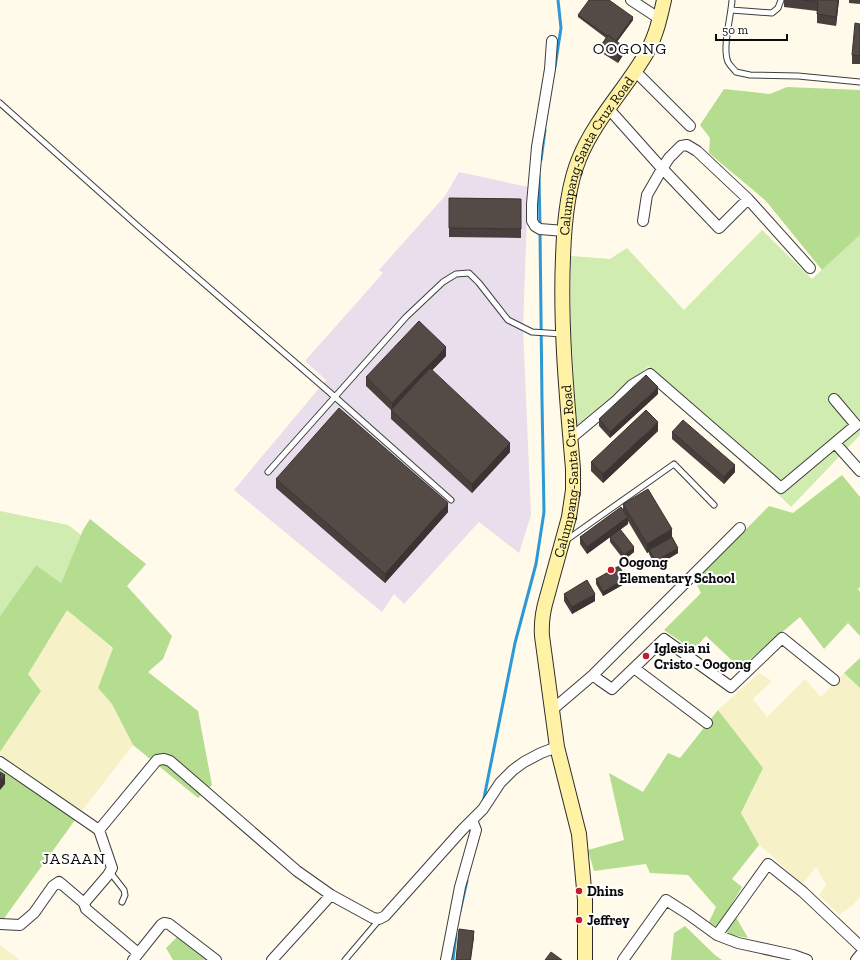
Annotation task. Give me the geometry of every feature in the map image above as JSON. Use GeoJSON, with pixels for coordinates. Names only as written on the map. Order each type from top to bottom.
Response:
{"type":"FeatureCollection","features":[{"type":"Feature","properties":{"kind":"main road","name":"Calumpang-Santa Cruz Road"},"geometry":{"type":"LineString","coordinates":[[585,960],[585,900],[579,834],[557,747],[541,623],[546,597],[569,517],[573,490],[573,469],[562,334],[564,231],[572,180],[578,160],[595,128],[648,51],[660,19],[664,0]]}},
{"type":"Feature","properties":{"kind":"street"},"geometry":{"type":"LineString","coordinates":[[631,0],[660,19]]}},
{"type":"Feature","properties":{"kind":"street"},"geometry":{"type":"LineString","coordinates":[[552,41],[550,69],[537,147],[532,221],[538,228],[564,231]]}},
{"type":"Feature","properties":{"kind":"street"},"geometry":{"type":"LineString","coordinates":[[635,71],[690,126]]}},
{"type":"Feature","properties":{"kind":"street"},"geometry":{"type":"LineString","coordinates":[[608,108],[662,169],[719,228],[748,200]]}},
{"type":"Feature","properties":{"kind":"street"},"geometry":{"type":"LineString","coordinates":[[643,221],[647,194],[669,158],[681,146],[687,144],[697,151],[748,200],[810,268]]}},
{"type":"Feature","properties":{"kind":"street"},"geometry":{"type":"LineString","coordinates":[[570,439],[632,385],[650,374],[781,488],[856,425],[834,399]]}},
{"type":"Feature","properties":{"kind":"street"},"geometry":{"type":"LineString","coordinates":[[835,442],[856,460],[860,471]]}},
{"type":"Feature","properties":{"kind":"street"},"geometry":{"type":"LineString","coordinates":[[552,710],[593,675],[740,528]]}},
{"type":"Feature","properties":{"kind":"street"},"geometry":{"type":"LineString","coordinates":[[593,675],[612,689],[664,639],[731,687],[782,638],[834,680]]}},
{"type":"Feature","properties":{"kind":"street"},"geometry":{"type":"LineString","coordinates":[[634,668],[707,723]]}},
{"type":"Feature","properties":{"kind":"street"},"geometry":{"type":"LineString","coordinates":[[99,830],[157,760],[164,759],[170,761],[297,871],[331,895],[373,918],[380,919],[386,916],[462,830],[483,809],[500,783],[513,770],[541,753],[557,747]]}},
{"type":"Feature","properties":{"kind":"street"},"geometry":{"type":"LineString","coordinates":[[0,762],[99,830],[112,868],[84,903]]}},
{"type":"Feature","properties":{"kind":"street"},"geometry":{"type":"LineString","coordinates":[[446,960],[460,887],[476,830],[473,819]]}},
{"type":"Feature","properties":{"kind":"street"},"geometry":{"type":"LineString","coordinates":[[717,935],[768,864],[803,892],[860,946]]}},
{"type":"Feature","properties":{"kind":"street"},"geometry":{"type":"LineString","coordinates":[[0,924],[20,925],[34,913],[53,886],[59,882],[84,903],[86,909],[135,957],[161,925],[169,924],[216,960]]}},
{"type":"Feature","properties":{"kind":"street"},"geometry":{"type":"LineString","coordinates":[[272,960],[331,895]]}},
{"type":"Feature","properties":{"kind":"street"},"geometry":{"type":"LineString","coordinates":[[623,960],[666,900],[717,935],[738,943],[793,955],[807,960]]}},
{"type":"Feature","properties":{"kind":"street"},"geometry":{"type":"LineString","coordinates":[[856,960],[860,956]]}},
{"type":"Feature","properties":{"kind":"lane"},"geometry":{"type":"LineString","coordinates":[[732,0],[726,47],[728,62],[736,72],[750,75],[798,76],[860,82]]}},
{"type":"Feature","properties":{"kind":"lane"},"geometry":{"type":"LineString","coordinates":[[731,10],[772,12],[778,8],[781,0]]}},
{"type":"Feature","properties":{"kind":"lane"},"geometry":{"type":"LineString","coordinates":[[0,103],[140,228],[451,500]]}},
{"type":"Feature","properties":{"kind":"lane"},"geometry":{"type":"LineString","coordinates":[[268,472],[406,317],[442,282],[456,274],[469,273],[479,283],[508,320],[527,330],[537,333],[562,334]]}},
{"type":"Feature","properties":{"kind":"lane"},"geometry":{"type":"LineString","coordinates":[[562,544],[674,464],[714,505]]}},
{"type":"Feature","properties":{"kind":"lane"},"geometry":{"type":"LineString","coordinates":[[110,872],[124,890],[125,895],[122,902]]}},
{"type":"Feature","properties":{"kind":"lane"},"geometry":{"type":"LineString","coordinates":[[344,960],[380,919]]}},
{"type":"Feature","properties":{"kind":"shaded area"},"geometry":{"type":"Polygon","coordinates":[[[459,172],[528,187],[523,328],[531,515],[519,553],[479,522],[404,604],[394,594],[382,612],[234,490],[326,380],[305,361],[383,273],[379,270],[445,196],[459,172]]]}},
{"type":"Feature","properties":{"kind":"shaded area"},"geometry":{"type":"Polygon","coordinates":[[[67,609],[113,649],[98,688],[112,704],[133,745],[75,820],[0,758],[0,752],[41,691],[28,674],[67,609]]]}},
{"type":"Feature","properties":{"kind":"shaded area"},"geometry":{"type":"Polygon","coordinates":[[[759,673],[772,681],[753,699],[767,717],[805,679],[821,697],[844,673],[860,688],[860,897],[852,906],[839,915],[819,895],[826,885],[816,867],[802,885],[759,845],[741,813],[763,768],[718,710],[759,673]]]}},
{"type":"Feature","properties":{"kind":"shaded area"},"geometry":{"type":"Polygon","coordinates":[[[0,945],[20,960],[0,960],[0,945]]]}},
{"type":"Feature","properties":{"kind":"green space"},"geometry":{"type":"Polygon","coordinates":[[[787,87],[860,90],[860,235],[822,270],[766,201],[709,153],[710,138],[700,125],[724,89],[770,94],[787,87]]]}},
{"type":"Feature","properties":{"kind":"green space"},"geometry":{"type":"Polygon","coordinates":[[[762,230],[812,279],[860,235],[860,435],[791,507],[649,366],[577,425],[571,332],[571,256],[610,259],[627,248],[684,310],[762,230]]]}},
{"type":"Feature","properties":{"kind":"green space"},"geometry":{"type":"Polygon","coordinates":[[[842,475],[860,497],[860,587],[858,589],[860,592],[860,636],[848,623],[824,649],[800,617],[740,668],[706,636],[693,650],[664,630],[701,593],[695,581],[769,506],[793,513],[842,475]]]}},
{"type":"Feature","properties":{"kind":"green space"},"geometry":{"type":"Polygon","coordinates":[[[0,511],[68,525],[81,535],[61,583],[36,565],[0,616],[0,511]]]}},
{"type":"Feature","properties":{"kind":"green space"},"geometry":{"type":"Polygon","coordinates":[[[90,519],[146,564],[127,586],[172,636],[163,659],[148,672],[198,711],[212,785],[198,798],[133,745],[112,704],[98,688],[113,648],[67,610],[28,674],[41,691],[0,752],[0,616],[36,565],[61,583],[83,530],[90,519]]]}},
{"type":"Feature","properties":{"kind":"green space"},"geometry":{"type":"Polygon","coordinates":[[[860,658],[860,688],[844,673],[860,658]]]}},
{"type":"Feature","properties":{"kind":"green space"},"geometry":{"type":"Polygon","coordinates":[[[718,710],[763,768],[741,813],[759,845],[732,879],[742,887],[730,907],[748,938],[732,935],[709,922],[716,907],[688,875],[650,873],[646,864],[594,871],[588,850],[624,840],[609,773],[643,792],[668,753],[680,758],[718,710]]]}},
{"type":"Feature","properties":{"kind":"green space"},"geometry":{"type":"Polygon","coordinates":[[[0,758],[75,820],[0,924],[0,758]]]}},
{"type":"Feature","properties":{"kind":"green space"},"geometry":{"type":"Polygon","coordinates":[[[685,926],[722,960],[671,960],[674,933],[685,926]]]}},
{"type":"Feature","properties":{"kind":"green space"},"geometry":{"type":"Polygon","coordinates":[[[177,937],[207,960],[173,960],[166,948],[177,937]]]}},
{"type":"Feature","properties":{"kind":"building"},"geometry":{"type":"Polygon","coordinates":[[[589,0],[609,0],[633,17],[616,41],[578,15],[589,0]]]}},
{"type":"Feature","properties":{"kind":"building"},"geometry":{"type":"Polygon","coordinates":[[[803,0],[838,0],[836,17],[817,14],[818,2],[803,0]]]}},
{"type":"Feature","properties":{"kind":"building"},"geometry":{"type":"Polygon","coordinates":[[[855,23],[860,24],[860,56],[852,55],[855,23]]]}},
{"type":"Feature","properties":{"kind":"building"},"geometry":{"type":"Polygon","coordinates":[[[608,35],[623,46],[618,54],[602,44],[608,35]]]}},
{"type":"Feature","properties":{"kind":"building"},"geometry":{"type":"Polygon","coordinates":[[[449,198],[521,199],[521,229],[449,228],[449,198]]]}},
{"type":"Feature","properties":{"kind":"building"},"geometry":{"type":"Polygon","coordinates":[[[419,321],[446,347],[392,403],[366,377],[419,321]]]}},
{"type":"Feature","properties":{"kind":"building"},"geometry":{"type":"Polygon","coordinates":[[[430,368],[510,443],[472,484],[391,410],[430,368]]]}},
{"type":"Feature","properties":{"kind":"building"},"geometry":{"type":"Polygon","coordinates":[[[646,375],[658,387],[610,432],[599,419],[646,375]]]}},
{"type":"Feature","properties":{"kind":"building"},"geometry":{"type":"Polygon","coordinates":[[[339,408],[448,503],[385,574],[276,479],[339,408]]]}},
{"type":"Feature","properties":{"kind":"building"},"geometry":{"type":"Polygon","coordinates":[[[646,410],[658,422],[603,474],[591,462],[646,410]]]}},
{"type":"Feature","properties":{"kind":"building"},"geometry":{"type":"Polygon","coordinates":[[[683,420],[735,465],[724,477],[672,432],[683,420]]]}},
{"type":"Feature","properties":{"kind":"building"},"geometry":{"type":"Polygon","coordinates":[[[648,489],[672,529],[647,544],[623,504],[648,489]]]}},
{"type":"Feature","properties":{"kind":"building"},"geometry":{"type":"Polygon","coordinates":[[[621,507],[628,517],[587,547],[580,537],[621,507]]]}},
{"type":"Feature","properties":{"kind":"building"},"geometry":{"type":"Polygon","coordinates":[[[620,529],[634,547],[624,555],[610,537],[620,529]]]}},
{"type":"Feature","properties":{"kind":"building"},"geometry":{"type":"Polygon","coordinates":[[[672,537],[678,548],[656,561],[649,550],[672,537]]]}},
{"type":"Feature","properties":{"kind":"building"},"geometry":{"type":"Polygon","coordinates":[[[619,566],[626,578],[603,592],[596,579],[619,566]]]}},
{"type":"Feature","properties":{"kind":"building"},"geometry":{"type":"Polygon","coordinates":[[[587,580],[595,594],[572,607],[564,594],[587,580]]]}},
{"type":"Feature","properties":{"kind":"building"},"geometry":{"type":"Polygon","coordinates":[[[0,772],[5,775],[0,781],[0,772]]]}},
{"type":"Feature","properties":{"kind":"building"},"geometry":{"type":"Polygon","coordinates":[[[459,929],[474,931],[470,960],[456,960],[459,929]]]}},
{"type":"Feature","properties":{"kind":"building"},"geometry":{"type":"Polygon","coordinates":[[[551,952],[562,960],[545,960],[551,952]]]}},
{"type":"Feature","properties":{"kind":"waterway"},"geometry":{"type":"LineString","coordinates":[[555,67],[561,28],[558,0]]}},
{"type":"Feature","properties":{"kind":"waterway"},"geometry":{"type":"LineString","coordinates":[[541,160],[545,130]]}},
{"type":"Feature","properties":{"kind":"waterway"},"geometry":{"type":"LineString","coordinates":[[539,175],[540,226]]}},
{"type":"Feature","properties":{"kind":"waterway"},"geometry":{"type":"LineString","coordinates":[[483,803],[515,643],[536,564],[544,512],[540,231]]}},
{"type":"Feature","properties":{"kind":"waterway"},"geometry":{"type":"LineString","coordinates":[[460,911],[467,881]]}},
{"type":"Feature","properties":{"kind":"waterway"},"geometry":{"type":"LineString","coordinates":[[453,960],[456,934]]}},
{"type":"Feature","properties":{"kind":"place","name":"Oogong Elementary School"},"geometry":{"type":"Point","coordinates":[611,570]}},
{"type":"Feature","properties":{"kind":"place","name":"Iglesia ni Cristo - Oogong"},"geometry":{"type":"Point","coordinates":[646,656]}},
{"type":"Feature","properties":{"kind":"place","name":"Dhins"},"geometry":{"type":"Point","coordinates":[579,891]}},
{"type":"Feature","properties":{"kind":"place","name":"Jeffrey"},"geometry":{"type":"Point","coordinates":[579,920]}},
{"type":"Feature","properties":{"kind":"district","name":"OOGONG"},"geometry":{"type":"Point","coordinates":[630,48]}},
{"type":"Feature","properties":{"kind":"district","name":"JASAAN"},"geometry":{"type":"Point","coordinates":[74,858]}}]}
